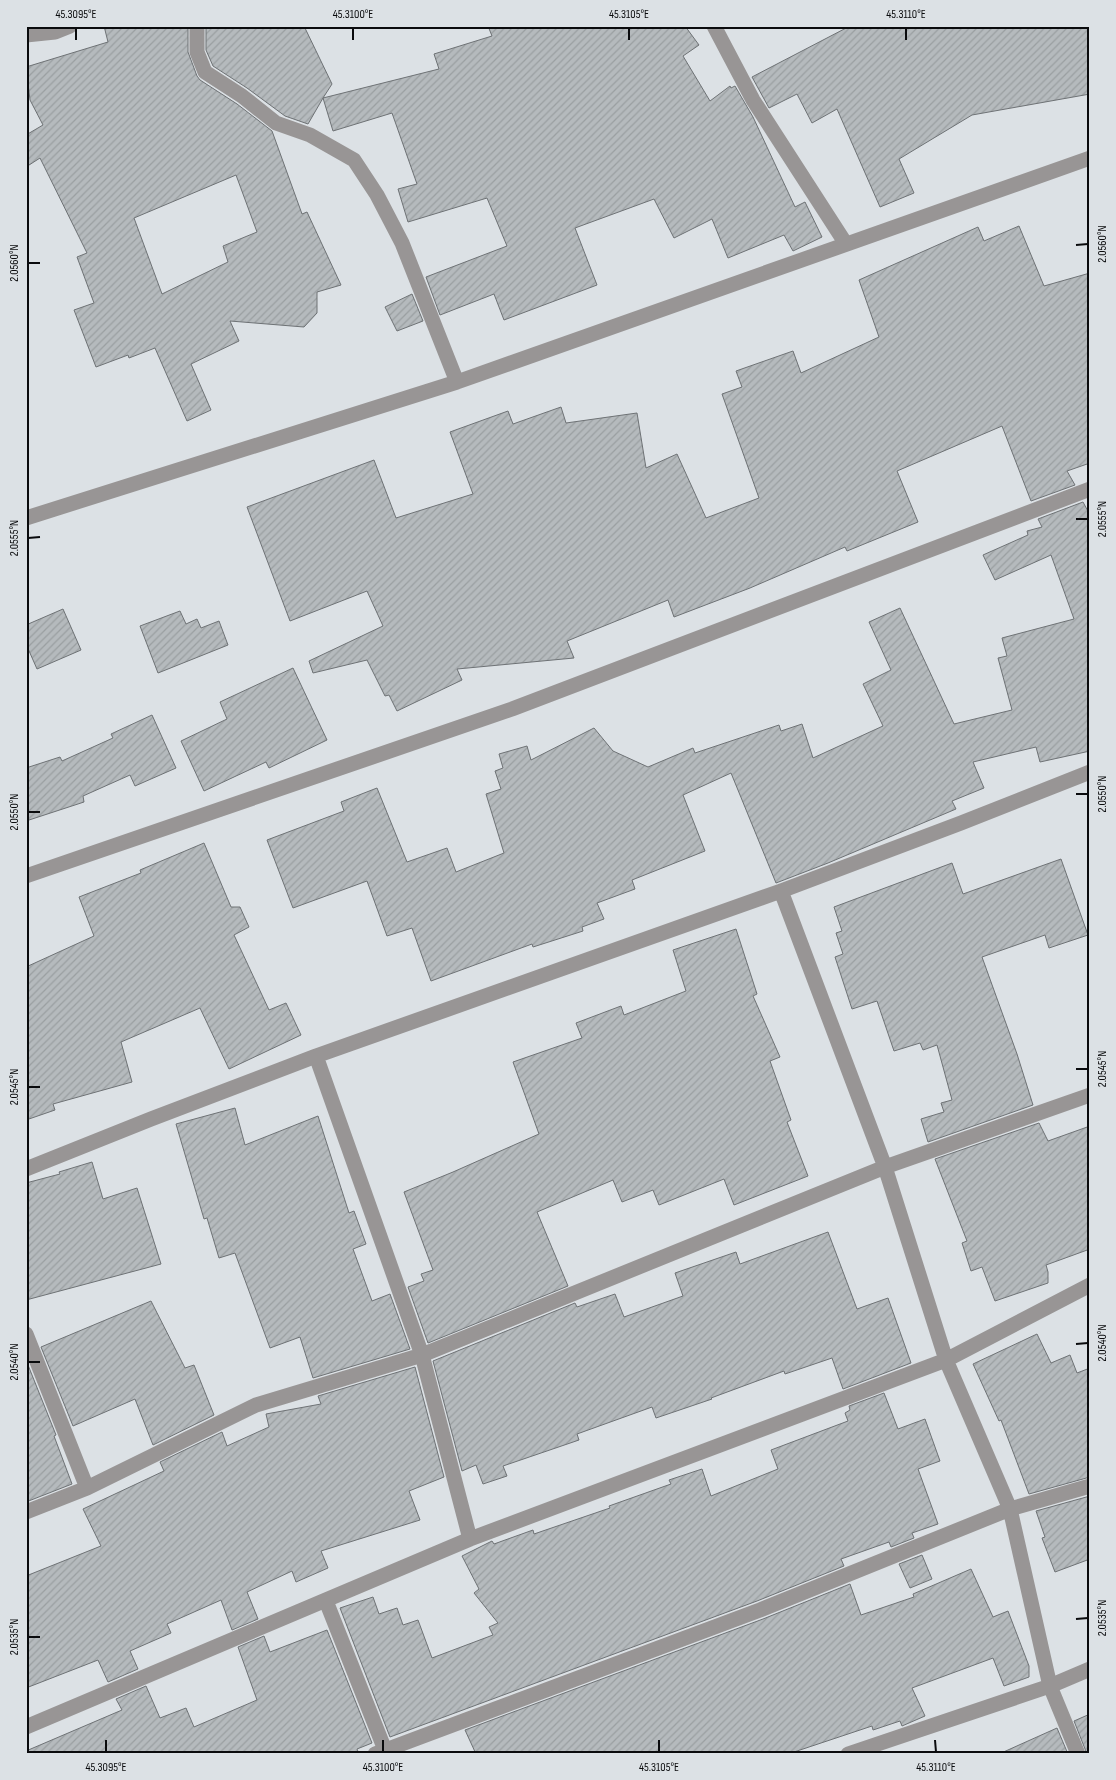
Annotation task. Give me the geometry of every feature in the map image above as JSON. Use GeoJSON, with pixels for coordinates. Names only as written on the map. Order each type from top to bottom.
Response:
{"type":"FeatureCollection","features":[{"type":"Feature","properties":{"kind":"street"},"geometry":{"type":"LineString","coordinates":[[26,35],[55,32],[70,26]]}},
{"type":"Feature","properties":{"kind":"street"},"geometry":{"type":"LineString","coordinates":[[197,26],[197,52],[205,72],[242,96],[276,123],[310,135],[354,160],[377,195],[402,243],[457,382]]}},
{"type":"Feature","properties":{"kind":"street"},"geometry":{"type":"LineString","coordinates":[[714,26],[753,100],[846,244]]}},
{"type":"Feature","properties":{"kind":"street"},"geometry":{"type":"LineString","coordinates":[[26,518],[457,382],[1090,158]]}},
{"type":"Feature","properties":{"kind":"street"},"geometry":{"type":"LineString","coordinates":[[26,876],[512,709],[1090,489]]}},
{"type":"Feature","properties":{"kind":"street"},"geometry":{"type":"LineString","coordinates":[[26,1169],[316,1056],[781,890],[961,823],[1090,772]]}},
{"type":"Feature","properties":{"kind":"street"},"geometry":{"type":"LineString","coordinates":[[781,890],[884,1167],[946,1360],[1010,1509],[1050,1686],[1078,1754]]}},
{"type":"Feature","properties":{"kind":"street"},"geometry":{"type":"LineString","coordinates":[[316,1056],[422,1355],[470,1539]]}},
{"type":"Feature","properties":{"kind":"street"},"geometry":{"type":"LineString","coordinates":[[26,1512],[87,1488],[256,1405],[422,1355],[884,1167],[1090,1095]]}},
{"type":"Feature","properties":{"kind":"street"},"geometry":{"type":"LineString","coordinates":[[26,1727],[470,1539],[946,1360],[1090,1285]]}},
{"type":"Feature","properties":{"kind":"street"},"geometry":{"type":"LineString","coordinates":[[26,1334],[87,1488]]}},
{"type":"Feature","properties":{"kind":"street"},"geometry":{"type":"LineString","coordinates":[[326,1601],[380,1752],[760,1610],[1010,1509],[1090,1486]]}},
{"type":"Feature","properties":{"kind":"street"},"geometry":{"type":"LineString","coordinates":[[848,1754],[877,1749],[1050,1686],[1090,1669]]}},
{"type":"Feature","properties":{"kind":"building"},"geometry":{"type":"Polygon","coordinates":[[[104,26],[188,26],[188,52],[200,80],[237,104],[272,131],[302,214],[307,212],[341,285],[317,292],[317,313],[304,327],[230,321],[239,341],[191,364],[211,410],[187,421],[155,348],[129,358],[128,355],[96,367],[74,310],[94,303],[77,257],[87,253],[40,158],[26,167],[26,135],[43,125],[30,100],[26,67],[108,42],[104,26]],[[236,175],[134,218],[162,294],[228,262],[223,246],[257,232],[236,175]]]}},
{"type":"Feature","properties":{"kind":"building"},"geometry":{"type":"Polygon","coordinates":[[[206,26],[304,26],[332,84],[308,124],[285,116],[213,66],[206,50],[206,26]]]}},
{"type":"Feature","properties":{"kind":"building"},"geometry":{"type":"Polygon","coordinates":[[[488,26],[685,26],[699,45],[683,56],[710,101],[730,86],[731,88],[735,86],[753,117],[795,207],[805,202],[822,237],[793,251],[784,235],[728,258],[712,219],[674,238],[654,199],[575,228],[597,285],[504,320],[494,294],[440,315],[426,277],[507,246],[487,198],[408,222],[398,189],[417,184],[392,113],[333,131],[323,98],[439,69],[434,54],[492,36],[488,26]]]}},
{"type":"Feature","properties":{"kind":"building"},"geometry":{"type":"Polygon","coordinates":[[[850,26],[1090,26],[1090,94],[972,115],[899,159],[914,193],[880,207],[837,109],[812,123],[797,94],[769,108],[752,77],[850,26]]]}},
{"type":"Feature","properties":{"kind":"building"},"geometry":{"type":"Polygon","coordinates":[[[1019,226],[1044,286],[1090,273],[1090,463],[1067,471],[1075,485],[1031,501],[1002,426],[897,471],[918,522],[847,551],[845,547],[750,588],[674,617],[668,600],[567,641],[574,658],[457,669],[462,680],[397,711],[389,695],[385,696],[367,660],[313,673],[309,661],[383,626],[367,591],[290,621],[247,507],[374,460],[396,518],[473,494],[450,432],[508,411],[513,424],[561,407],[566,423],[637,413],[646,468],[677,454],[706,518],[759,498],[722,394],[742,387],[736,371],[793,351],[801,373],[879,337],[859,280],[978,227],[984,241],[1019,226]]]}},
{"type":"Feature","properties":{"kind":"building"},"geometry":{"type":"Polygon","coordinates":[[[412,294],[423,321],[397,331],[385,307],[412,294]]]}},
{"type":"Feature","properties":{"kind":"building"},"geometry":{"type":"Polygon","coordinates":[[[1083,502],[1090,515],[1090,751],[1040,762],[1036,747],[973,762],[984,788],[952,801],[956,809],[776,883],[731,773],[683,795],[705,851],[632,880],[635,889],[597,903],[604,919],[582,927],[583,931],[533,947],[532,944],[431,981],[412,928],[387,936],[367,881],[293,908],[267,840],[344,811],[341,802],[377,788],[407,862],[447,848],[456,872],[504,853],[486,794],[501,789],[495,771],[503,768],[499,754],[527,746],[531,760],[594,728],[613,751],[648,767],[693,748],[695,753],[779,725],[781,731],[802,724],[813,758],[883,726],[863,684],[891,670],[869,622],[900,608],[954,724],[1012,710],[998,658],[1007,656],[1002,638],[1074,619],[1051,555],[995,580],[983,555],[1028,535],[1027,531],[1042,527],[1038,519],[1083,502]]]}},
{"type":"Feature","properties":{"kind":"building"},"geometry":{"type":"Polygon","coordinates":[[[63,609],[81,650],[37,669],[26,644],[26,625],[63,609]]]}},
{"type":"Feature","properties":{"kind":"building"},"geometry":{"type":"Polygon","coordinates":[[[180,611],[186,624],[197,619],[201,628],[219,621],[228,645],[158,673],[140,626],[180,611]]]}},
{"type":"Feature","properties":{"kind":"building"},"geometry":{"type":"Polygon","coordinates":[[[293,668],[327,740],[269,768],[266,762],[204,791],[181,741],[227,719],[220,702],[293,668]]]}},
{"type":"Feature","properties":{"kind":"building"},"geometry":{"type":"Polygon","coordinates":[[[152,715],[176,768],[135,786],[130,775],[83,796],[84,802],[26,821],[26,768],[60,757],[62,761],[113,738],[111,734],[152,715]]]}},
{"type":"Feature","properties":{"kind":"building"},"geometry":{"type":"Polygon","coordinates":[[[204,843],[231,907],[240,907],[249,927],[234,935],[269,1010],[286,1003],[301,1035],[229,1069],[200,1008],[121,1042],[132,1082],[53,1104],[55,1110],[26,1120],[26,967],[94,936],[79,897],[141,873],[140,870],[204,843]]]}},
{"type":"Feature","properties":{"kind":"building"},"geometry":{"type":"Polygon","coordinates":[[[1061,859],[1088,935],[1049,948],[1045,935],[982,957],[1033,1105],[928,1142],[921,1119],[944,1112],[941,1103],[952,1100],[937,1045],[923,1050],[920,1043],[894,1051],[877,1001],[852,1009],[835,957],[843,954],[836,933],[842,931],[834,907],[952,863],[963,894],[1061,859]]]}},
{"type":"Feature","properties":{"kind":"building"},"geometry":{"type":"Polygon","coordinates":[[[736,929],[757,994],[753,996],[780,1057],[770,1061],[791,1120],[787,1122],[808,1176],[734,1205],[724,1179],[659,1205],[653,1190],[622,1202],[613,1180],[537,1212],[568,1286],[428,1343],[408,1287],[424,1281],[421,1274],[433,1270],[404,1192],[539,1134],[513,1062],[582,1038],[576,1023],[621,1006],[624,1015],[686,991],[673,950],[736,929]]]}},
{"type":"Feature","properties":{"kind":"building"},"geometry":{"type":"Polygon","coordinates":[[[235,1108],[245,1145],[318,1116],[349,1213],[354,1211],[366,1244],[353,1249],[372,1301],[390,1294],[410,1349],[313,1378],[300,1337],[270,1348],[235,1253],[219,1258],[207,1218],[204,1219],[176,1124],[235,1108]]]}},
{"type":"Feature","properties":{"kind":"building"},"geometry":{"type":"Polygon","coordinates":[[[1039,1123],[1048,1141],[1090,1126],[1090,1249],[1046,1265],[1048,1283],[995,1301],[982,1267],[971,1271],[962,1243],[967,1241],[935,1159],[1039,1123]]]}},
{"type":"Feature","properties":{"kind":"building"},"geometry":{"type":"Polygon","coordinates":[[[92,1162],[103,1199],[137,1188],[161,1264],[26,1300],[26,1183],[60,1174],[59,1172],[92,1162]]]}},
{"type":"Feature","properties":{"kind":"building"},"geometry":{"type":"Polygon","coordinates":[[[828,1232],[857,1309],[888,1298],[911,1363],[843,1389],[832,1358],[785,1374],[784,1371],[656,1418],[652,1407],[577,1434],[579,1440],[503,1466],[507,1476],[483,1484],[476,1465],[462,1471],[433,1361],[575,1303],[577,1307],[615,1294],[624,1317],[683,1296],[675,1273],[736,1252],[740,1264],[828,1232]]]}},
{"type":"Feature","properties":{"kind":"building"},"geometry":{"type":"Polygon","coordinates":[[[151,1301],[185,1368],[194,1365],[214,1415],[153,1445],[135,1399],[73,1426],[41,1347],[151,1301]]]}},
{"type":"Feature","properties":{"kind":"building"},"geometry":{"type":"Polygon","coordinates":[[[1037,1334],[1051,1363],[1070,1355],[1077,1373],[1090,1368],[1090,1477],[1029,1494],[1001,1420],[999,1421],[973,1364],[1037,1334]]]}},
{"type":"Feature","properties":{"kind":"building"},"geometry":{"type":"Polygon","coordinates":[[[26,1360],[56,1435],[54,1436],[72,1484],[26,1502],[26,1360]]]}},
{"type":"Feature","properties":{"kind":"building"},"geometry":{"type":"Polygon","coordinates":[[[415,1367],[444,1477],[409,1491],[420,1520],[321,1551],[328,1568],[296,1582],[292,1571],[247,1592],[258,1619],[232,1630],[221,1600],[167,1624],[171,1633],[130,1651],[138,1669],[108,1682],[98,1660],[26,1688],[26,1576],[101,1546],[83,1509],[164,1471],[160,1462],[222,1432],[227,1446],[269,1427],[266,1414],[321,1404],[318,1396],[415,1367]]]}},
{"type":"Feature","properties":{"kind":"building"},"geometry":{"type":"Polygon","coordinates":[[[884,1393],[898,1429],[925,1419],[940,1461],[918,1469],[938,1524],[912,1533],[914,1538],[891,1547],[889,1542],[841,1559],[844,1566],[757,1601],[390,1737],[340,1608],[373,1597],[379,1614],[397,1608],[403,1625],[418,1620],[432,1658],[493,1635],[489,1627],[498,1623],[474,1593],[479,1589],[462,1556],[492,1541],[494,1544],[533,1530],[534,1534],[610,1508],[609,1506],[671,1484],[669,1480],[702,1469],[711,1496],[778,1469],[771,1450],[848,1421],[845,1413],[850,1410],[849,1406],[884,1393]]]}},
{"type":"Feature","properties":{"kind":"building"},"geometry":{"type":"Polygon","coordinates":[[[1090,1496],[1090,1559],[1055,1572],[1042,1538],[1045,1537],[1036,1511],[1090,1496]]]}},
{"type":"Feature","properties":{"kind":"building"},"geometry":{"type":"Polygon","coordinates":[[[922,1555],[932,1579],[910,1588],[899,1564],[922,1555]]]}},
{"type":"Feature","properties":{"kind":"building"},"geometry":{"type":"Polygon","coordinates":[[[971,1569],[993,1617],[1008,1611],[1029,1666],[1029,1677],[1004,1686],[993,1658],[912,1688],[925,1716],[902,1726],[900,1721],[873,1730],[872,1726],[788,1754],[476,1754],[465,1730],[763,1619],[850,1584],[861,1615],[914,1597],[913,1594],[971,1569]]]}},
{"type":"Feature","properties":{"kind":"building"},"geometry":{"type":"Polygon","coordinates":[[[327,1630],[372,1743],[357,1749],[359,1754],[26,1754],[26,1751],[122,1710],[116,1699],[146,1686],[160,1718],[186,1708],[194,1727],[257,1700],[238,1647],[264,1636],[270,1652],[327,1630]]]}},
{"type":"Feature","properties":{"kind":"building"},"geometry":{"type":"Polygon","coordinates":[[[1090,1714],[1090,1754],[1087,1754],[1074,1721],[1090,1714]]]}},
{"type":"Feature","properties":{"kind":"building"},"geometry":{"type":"Polygon","coordinates":[[[1057,1728],[1068,1754],[999,1754],[1057,1728]]]}}]}
